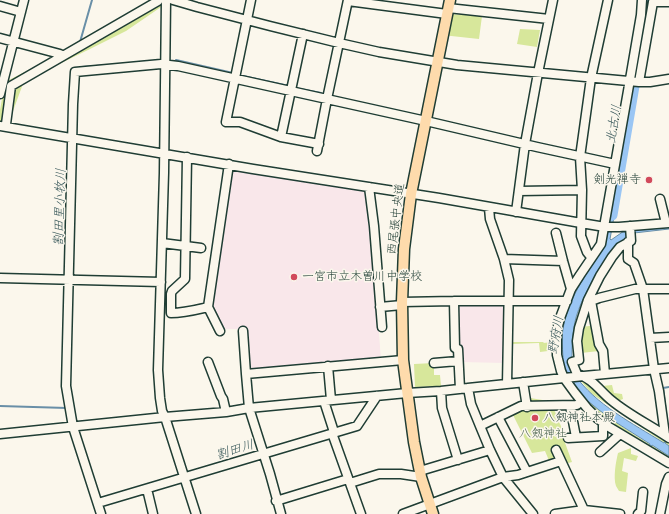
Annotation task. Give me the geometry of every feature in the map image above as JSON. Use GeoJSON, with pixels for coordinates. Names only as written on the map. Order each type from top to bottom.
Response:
{"type":"FeatureCollection","features":[{"type":"Feature","properties":{"kind":"main road","name":"西尾張中央道"},"geometry":{"type":"LineString","coordinates":[[431,509],[414,442],[407,393],[403,360],[402,304],[404,248],[411,194],[448,7]]}},
{"type":"Feature","properties":{"kind":"street"},"geometry":{"type":"LineString","coordinates":[[0,93],[24,0]]}},
{"type":"Feature","properties":{"kind":"street"},"geometry":{"type":"LineString","coordinates":[[196,514],[162,411],[159,385],[161,282],[162,243],[164,153],[166,64],[162,0],[11,86],[3,125],[73,138],[164,153],[411,194],[581,224],[607,227],[630,234],[668,223],[660,199]]}},
{"type":"Feature","properties":{"kind":"street"},"geometry":{"type":"LineString","coordinates":[[173,0],[249,21],[339,43],[379,52],[437,62],[635,82],[650,82],[669,79]]}},
{"type":"Feature","properties":{"kind":"street"},"geometry":{"type":"LineString","coordinates":[[251,0],[249,21],[237,80],[226,122],[240,122],[282,137],[318,147],[348,1],[448,7],[549,19]]}},
{"type":"Feature","properties":{"kind":"street"},"geometry":{"type":"LineString","coordinates":[[249,21],[256,0]]}},
{"type":"Feature","properties":{"kind":"street"},"geometry":{"type":"LineString","coordinates":[[516,212],[525,144],[553,0]]}},
{"type":"Feature","properties":{"kind":"street"},"geometry":{"type":"LineString","coordinates":[[591,257],[587,252],[581,236],[582,190],[580,157],[591,78],[608,0]]}},
{"type":"Feature","properties":{"kind":"street"},"geometry":{"type":"LineString","coordinates":[[635,82],[642,0]]}},
{"type":"Feature","properties":{"kind":"street"},"geometry":{"type":"LineString","coordinates":[[669,2],[653,2],[615,164],[607,227],[601,244],[571,289],[557,330],[557,347],[560,366],[565,378],[581,402],[597,418],[620,434],[669,462]]}},
{"type":"Feature","properties":{"kind":"street"},"geometry":{"type":"LineString","coordinates":[[0,6],[21,12]]}},
{"type":"Feature","properties":{"kind":"street"},"geometry":{"type":"LineString","coordinates":[[282,137],[303,34]]}},
{"type":"Feature","properties":{"kind":"street"},"geometry":{"type":"LineString","coordinates":[[0,38],[60,54]]}},
{"type":"Feature","properties":{"kind":"street"},"geometry":{"type":"LineString","coordinates":[[101,514],[73,427],[66,386],[75,72],[166,64],[178,66],[615,164]]}},
{"type":"Feature","properties":{"kind":"street"},"geometry":{"type":"LineString","coordinates":[[188,157],[185,278],[171,294],[171,313],[180,313],[208,307]]}},
{"type":"Feature","properties":{"kind":"street"},"geometry":{"type":"LineString","coordinates":[[220,331],[208,307],[230,164]]}},
{"type":"Feature","properties":{"kind":"street"},"geometry":{"type":"LineString","coordinates":[[369,187],[374,226],[382,327]]}},
{"type":"Feature","properties":{"kind":"street"},"geometry":{"type":"LineString","coordinates":[[519,191],[582,190]]}},
{"type":"Feature","properties":{"kind":"street"},"geometry":{"type":"LineString","coordinates":[[489,208],[490,219],[504,259],[509,280],[510,301],[507,384]]}},
{"type":"Feature","properties":{"kind":"street"},"geometry":{"type":"LineString","coordinates":[[556,233],[571,289]]}},
{"type":"Feature","properties":{"kind":"street"},"geometry":{"type":"LineString","coordinates":[[630,234],[628,259],[634,263],[643,289],[654,369],[667,432]]}},
{"type":"Feature","properties":{"kind":"street"},"geometry":{"type":"LineString","coordinates":[[630,234],[612,257],[600,276],[579,328],[577,342],[579,360],[572,362],[577,374],[589,379],[614,402],[630,414],[667,432]]}},
{"type":"Feature","properties":{"kind":"street"},"geometry":{"type":"LineString","coordinates":[[162,243],[201,248]]}},
{"type":"Feature","properties":{"kind":"street"},"geometry":{"type":"LineString","coordinates":[[504,259],[563,261]]}},
{"type":"Feature","properties":{"kind":"street"},"geometry":{"type":"LineString","coordinates":[[0,278],[161,282]]}},
{"type":"Feature","properties":{"kind":"street"},"geometry":{"type":"LineString","coordinates":[[590,301],[636,288],[669,289]]}},
{"type":"Feature","properties":{"kind":"street"},"geometry":{"type":"LineString","coordinates":[[380,307],[402,304],[454,301],[566,301]]}},
{"type":"Feature","properties":{"kind":"street"},"geometry":{"type":"LineString","coordinates":[[454,301],[455,348],[458,349],[460,389]]}},
{"type":"Feature","properties":{"kind":"street"},"geometry":{"type":"LineString","coordinates":[[590,301],[599,344],[603,351],[605,374]]}},
{"type":"Feature","properties":{"kind":"street"},"geometry":{"type":"LineString","coordinates":[[243,331],[249,408],[280,514]]}},
{"type":"Feature","properties":{"kind":"street"},"geometry":{"type":"LineString","coordinates":[[650,338],[669,337]]}},
{"type":"Feature","properties":{"kind":"street"},"geometry":{"type":"LineString","coordinates":[[246,374],[403,360]]}},
{"type":"Feature","properties":{"kind":"street"},"geometry":{"type":"LineString","coordinates":[[434,363],[458,361]]}},
{"type":"Feature","properties":{"kind":"street"},"geometry":{"type":"LineString","coordinates":[[208,362],[223,399],[226,412]]}},
{"type":"Feature","properties":{"kind":"street"},"geometry":{"type":"LineString","coordinates":[[328,366],[327,401],[333,431],[361,514]]}},
{"type":"Feature","properties":{"kind":"street"},"geometry":{"type":"LineString","coordinates":[[0,434],[226,412],[249,408],[441,391],[669,368]]}},
{"type":"Feature","properties":{"kind":"street"},"geometry":{"type":"LineString","coordinates":[[523,382],[527,406]]}},
{"type":"Feature","properties":{"kind":"street"},"geometry":{"type":"LineString","coordinates":[[468,388],[471,404],[503,477],[533,514]]}},
{"type":"Feature","properties":{"kind":"street"},"geometry":{"type":"LineString","coordinates":[[441,391],[442,408],[458,460]]}},
{"type":"Feature","properties":{"kind":"street"},"geometry":{"type":"LineString","coordinates":[[98,501],[147,489],[183,476],[333,431],[357,426],[377,396]]}},
{"type":"Feature","properties":{"kind":"street"},"geometry":{"type":"LineString","coordinates":[[480,426],[521,406],[570,406],[578,405],[581,402]]}},
{"type":"Feature","properties":{"kind":"street"},"geometry":{"type":"LineString","coordinates":[[570,406],[572,437],[603,436],[603,422]]}},
{"type":"Feature","properties":{"kind":"street"},"geometry":{"type":"LineString","coordinates":[[498,417],[527,472]]}},
{"type":"Feature","properties":{"kind":"street"},"geometry":{"type":"LineString","coordinates":[[600,452],[620,434]]}},
{"type":"Feature","properties":{"kind":"street"},"geometry":{"type":"LineString","coordinates":[[276,501],[379,474],[421,474],[490,450]]}},
{"type":"Feature","properties":{"kind":"street"},"geometry":{"type":"LineString","coordinates":[[556,450],[585,512]]}},
{"type":"Feature","properties":{"kind":"street"},"geometry":{"type":"LineString","coordinates":[[403,514],[431,509],[503,477],[518,475],[561,462]]}},
{"type":"Feature","properties":{"kind":"street"},"geometry":{"type":"LineString","coordinates":[[660,514],[666,484],[669,477]]}},
{"type":"Feature","properties":{"kind":"street"},"geometry":{"type":"LineString","coordinates":[[147,489],[153,514]]}},
{"type":"Feature","properties":{"kind":"street"},"geometry":{"type":"LineString","coordinates":[[638,514],[641,511],[643,492]]}},
{"type":"Feature","properties":{"kind":"street"},"geometry":{"type":"LineString","coordinates":[[555,514],[585,512],[620,514]]}},
{"type":"Feature","properties":{"kind":"shaded area","name":"一宮市立木曽川中学校"},"geometry":{"type":"Polygon","coordinates":[[[231,167],[365,189],[381,360],[250,371],[248,329],[221,329],[210,306],[231,167]]]}},
{"type":"Feature","properties":{"kind":"shaded area"},"geometry":{"type":"Polygon","coordinates":[[[456,303],[504,303],[507,306],[505,363],[460,362],[456,345],[456,303]]]}},
{"type":"Feature","properties":{"kind":"green space"},"geometry":{"type":"Polygon","coordinates":[[[155,0],[163,0],[164,5],[126,31],[24,81],[9,122],[0,121],[0,110],[5,82],[60,54],[155,0]]]}},
{"type":"Feature","properties":{"kind":"green space"},"geometry":{"type":"Polygon","coordinates":[[[447,14],[482,16],[479,39],[442,35],[447,14]]]}},
{"type":"Feature","properties":{"kind":"green space"},"geometry":{"type":"Polygon","coordinates":[[[520,29],[540,30],[537,47],[517,44],[520,29]]]}},
{"type":"Feature","properties":{"kind":"green space"},"geometry":{"type":"Polygon","coordinates":[[[596,325],[599,351],[581,353],[579,342],[582,327],[596,325]]]}},
{"type":"Feature","properties":{"kind":"green space"},"geometry":{"type":"Polygon","coordinates":[[[511,342],[554,342],[556,350],[540,352],[539,343],[512,344],[512,350],[510,350],[511,342]]]}},
{"type":"Feature","properties":{"kind":"green space"},"geometry":{"type":"Polygon","coordinates":[[[434,363],[434,375],[440,375],[441,386],[415,387],[414,364],[434,363]]]}},
{"type":"Feature","properties":{"kind":"green space"},"geometry":{"type":"Polygon","coordinates":[[[569,379],[599,410],[633,434],[669,456],[669,461],[608,421],[581,399],[569,379]]]}},
{"type":"Feature","properties":{"kind":"green space"},"geometry":{"type":"Polygon","coordinates":[[[579,379],[602,386],[612,385],[614,393],[622,394],[623,399],[615,402],[669,439],[669,446],[592,394],[579,379]]]}},
{"type":"Feature","properties":{"kind":"green space","name":"八剱神社"},"geometry":{"type":"Polygon","coordinates":[[[530,398],[549,401],[559,419],[566,438],[564,440],[572,462],[557,466],[550,463],[545,451],[532,453],[510,406],[530,398]]]}},
{"type":"Feature","properties":{"kind":"green space"},"geometry":{"type":"Polygon","coordinates":[[[631,448],[631,454],[638,456],[636,461],[624,458],[622,471],[628,473],[626,492],[619,491],[616,486],[615,479],[618,453],[631,448]]]}},
{"type":"Feature","properties":{"kind":"water"},"geometry":{"type":"Polygon","coordinates":[[[612,200],[617,200],[611,240],[624,231],[669,227],[669,229],[631,234],[618,244],[606,259],[584,298],[587,300],[586,301],[583,299],[579,309],[575,321],[572,357],[568,363],[574,374],[583,385],[615,413],[664,443],[667,439],[665,443],[669,446],[669,456],[652,445],[650,448],[650,444],[617,423],[583,397],[566,374],[561,359],[563,357],[563,331],[568,309],[583,279],[595,261],[593,258],[596,259],[602,250],[612,200]]]}},
{"type":"Feature","properties":{"kind":"waterway"},"geometry":{"type":"LineString","coordinates":[[80,42],[92,0]]}},
{"type":"Feature","properties":{"kind":"waterway","name":"北古川"},"geometry":{"type":"LineString","coordinates":[[612,215],[647,15],[648,0]]}},
{"type":"Feature","properties":{"kind":"waterway"},"geometry":{"type":"LineString","coordinates":[[176,60],[233,73]]}},
{"type":"Feature","properties":{"kind":"waterway"},"geometry":{"type":"LineString","coordinates":[[82,67],[109,65]]}},
{"type":"Feature","properties":{"kind":"waterway"},"geometry":{"type":"LineString","coordinates":[[243,76],[289,86]]}},
{"type":"Feature","properties":{"kind":"waterway"},"geometry":{"type":"LineString","coordinates":[[295,88],[321,93]]}},
{"type":"Feature","properties":{"kind":"waterway"},"geometry":{"type":"LineString","coordinates":[[667,420],[663,388],[669,387]]}},
{"type":"Feature","properties":{"kind":"waterway"},"geometry":{"type":"LineString","coordinates":[[0,406],[67,408]]}},
{"type":"Feature","properties":{"kind":"place","name":"剣光禅寺"},"geometry":{"type":"Point","coordinates":[649,180]}},
{"type":"Feature","properties":{"kind":"place","name":"一宮市立木曽川中学校"},"geometry":{"type":"Point","coordinates":[294,277]}},
{"type":"Feature","properties":{"kind":"place","name":"八剱神社本殿"},"geometry":{"type":"Point","coordinates":[535,418]}},
{"type":"Feature","properties":{"kind":"water label","name":"割田里小牧川"},"geometry":{"type":"Point","coordinates":[60,207]}},
{"type":"Feature","properties":{"kind":"water label","name":"野府川"},"geometry":{"type":"Point","coordinates":[556,335]}},
{"type":"Feature","properties":{"kind":"water label","name":"割田川"},"geometry":{"type":"Point","coordinates":[235,450]}}]}
